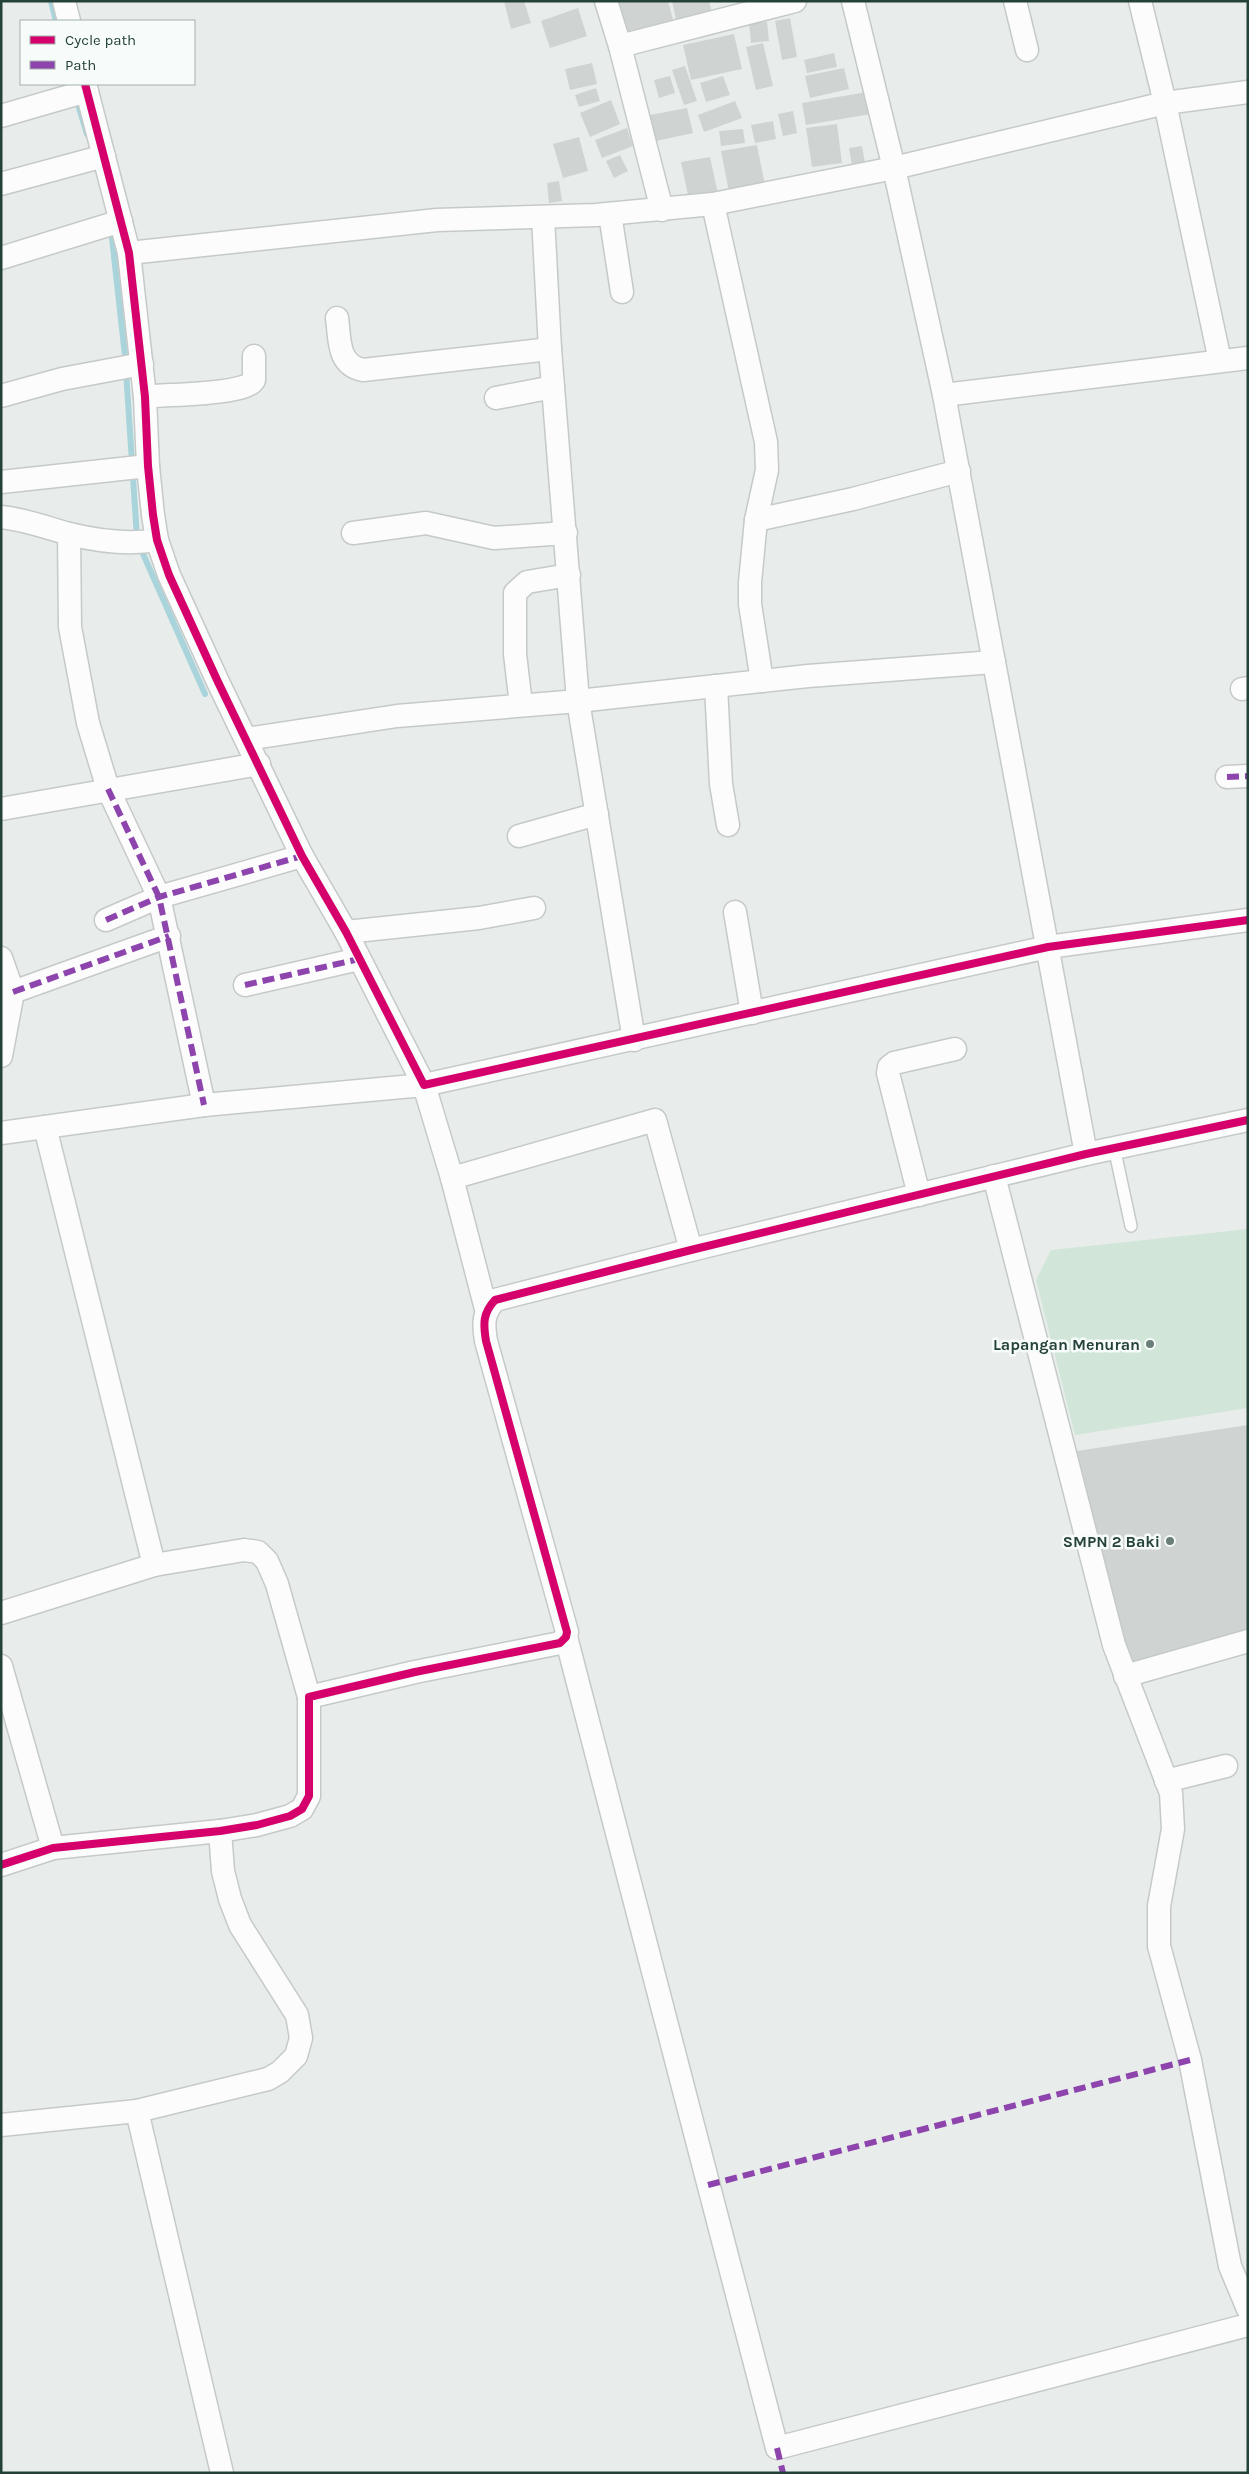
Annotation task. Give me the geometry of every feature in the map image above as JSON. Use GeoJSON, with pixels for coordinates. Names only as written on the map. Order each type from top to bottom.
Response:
{"type":"FeatureCollection","features":[{"type":"Feature","properties":{"kind":"street"},"geometry":{"type":"LineString","coordinates":[[64,1],[69,20]]}},
{"type":"Feature","properties":{"kind":"street"},"geometry":{"type":"LineString","coordinates":[[606,1],[620,46],[662,210]]}},
{"type":"Feature","properties":{"kind":"street"},"geometry":{"type":"LineString","coordinates":[[620,46],[795,1]]}},
{"type":"Feature","properties":{"kind":"street"},"geometry":{"type":"LineString","coordinates":[[853,1],[894,168],[944,395],[1086,1154]]}},
{"type":"Feature","properties":{"kind":"street"},"geometry":{"type":"LineString","coordinates":[[1015,1],[1027,50]]}},
{"type":"Feature","properties":{"kind":"street"},"geometry":{"type":"LineString","coordinates":[[1140,1],[1165,103],[1220,361]]}},
{"type":"Feature","properties":{"kind":"street"},"geometry":{"type":"LineString","coordinates":[[1,116],[86,87],[129,253],[145,397],[148,466],[145,542],[169,575],[190,624],[302,856],[346,932],[424,1085],[452,1178],[486,1309],[483,1324],[486,1341],[567,1632],[566,1637],[776,2448],[1248,2325]]}},
{"type":"Feature","properties":{"kind":"street"},"geometry":{"type":"LineString","coordinates":[[129,253],[437,220],[610,214],[713,204],[894,168],[1165,103],[1248,92]]}},
{"type":"Feature","properties":{"kind":"street"},"geometry":{"type":"LineString","coordinates":[[1,184],[104,156]]}},
{"type":"Feature","properties":{"kind":"street"},"geometry":{"type":"LineString","coordinates":[[713,204],[766,442],[767,470],[756,520],[750,604],[762,681]]}},
{"type":"Feature","properties":{"kind":"street"},"geometry":{"type":"LineString","coordinates":[[610,214],[622,292]]}},
{"type":"Feature","properties":{"kind":"street"},"geometry":{"type":"LineString","coordinates":[[543,217],[550,349],[578,701],[634,1040]]}},
{"type":"Feature","properties":{"kind":"street"},"geometry":{"type":"LineString","coordinates":[[1,258],[121,221]]}},
{"type":"Feature","properties":{"kind":"street"},"geometry":{"type":"LineString","coordinates":[[337,318],[343,358],[351,366],[363,370],[550,349]]}},
{"type":"Feature","properties":{"kind":"street"},"geometry":{"type":"LineString","coordinates":[[145,397],[232,391],[248,386],[254,380],[254,356]]}},
{"type":"Feature","properties":{"kind":"street"},"geometry":{"type":"LineString","coordinates":[[944,395],[1248,358]]}},
{"type":"Feature","properties":{"kind":"street"},"geometry":{"type":"LineString","coordinates":[[1,396],[62,379],[142,364]]}},
{"type":"Feature","properties":{"kind":"street"},"geometry":{"type":"LineString","coordinates":[[496,398],[554,387]]}},
{"type":"Feature","properties":{"kind":"street"},"geometry":{"type":"LineString","coordinates":[[1,482],[148,466]]}},
{"type":"Feature","properties":{"kind":"street"},"geometry":{"type":"LineString","coordinates":[[756,520],[853,499],[959,471]]}},
{"type":"Feature","properties":{"kind":"street"},"geometry":{"type":"LineString","coordinates":[[1,517],[26,519],[69,534],[145,542]]}},
{"type":"Feature","properties":{"kind":"street"},"geometry":{"type":"LineString","coordinates":[[352,533],[426,523],[494,538],[566,533]]}},
{"type":"Feature","properties":{"kind":"street"},"geometry":{"type":"LineString","coordinates":[[69,534],[70,627],[88,723],[108,789],[159,897],[169,936],[204,1105]]}},
{"type":"Feature","properties":{"kind":"street"},"geometry":{"type":"LineString","coordinates":[[521,705],[515,654],[515,593],[527,582],[569,575]]}},
{"type":"Feature","properties":{"kind":"street"},"geometry":{"type":"LineString","coordinates":[[246,739],[397,716],[578,701],[762,681],[994,662]]}},
{"type":"Feature","properties":{"kind":"street"},"geometry":{"type":"LineString","coordinates":[[716,686],[721,784],[728,825]]}},
{"type":"Feature","properties":{"kind":"street"},"geometry":{"type":"LineString","coordinates":[[1,809],[259,764]]}},
{"type":"Feature","properties":{"kind":"street"},"geometry":{"type":"LineString","coordinates":[[519,836],[597,814]]}},
{"type":"Feature","properties":{"kind":"street"},"geometry":{"type":"LineString","coordinates":[[106,920],[159,897],[302,856]]}},
{"type":"Feature","properties":{"kind":"street"},"geometry":{"type":"LineString","coordinates":[[346,932],[479,918],[534,908]]}},
{"type":"Feature","properties":{"kind":"street"},"geometry":{"type":"LineString","coordinates":[[735,912],[752,1013]]}},
{"type":"Feature","properties":{"kind":"street"},"geometry":{"type":"LineString","coordinates":[[1,1133],[204,1105],[424,1085],[1048,947],[1248,920]]}},
{"type":"Feature","properties":{"kind":"street"},"geometry":{"type":"LineString","coordinates":[[13,992],[169,936]]}},
{"type":"Feature","properties":{"kind":"street"},"geometry":{"type":"LineString","coordinates":[[1,958],[13,992],[1,1056]]}},
{"type":"Feature","properties":{"kind":"street"},"geometry":{"type":"LineString","coordinates":[[245,985],[360,959]]}},
{"type":"Feature","properties":{"kind":"street"},"geometry":{"type":"LineString","coordinates":[[919,1195],[888,1073],[889,1067],[894,1063],[956,1049]]}},
{"type":"Feature","properties":{"kind":"street"},"geometry":{"type":"LineString","coordinates":[[452,1178],[656,1120],[691,1250]]}},
{"type":"Feature","properties":{"kind":"street"},"geometry":{"type":"LineString","coordinates":[[486,1309],[495,1300],[691,1250],[1114,1147],[1248,1120]]}},
{"type":"Feature","properties":{"kind":"street"},"geometry":{"type":"LineString","coordinates":[[45,1127],[154,1565]]}},
{"type":"Feature","properties":{"kind":"street"},"geometry":{"type":"LineString","coordinates":[[994,1176],[1107,1618],[1125,1676],[1166,1781],[1173,1806],[1174,1829],[1159,1906],[1159,1946],[1190,2060],[1230,2266],[1248,2309]]}},
{"type":"Feature","properties":{"kind":"street"},"geometry":{"type":"LineString","coordinates":[[1,1613],[154,1565],[244,1550],[258,1552],[267,1561],[277,1584],[309,1697],[309,1796],[302,1809],[290,1816],[220,1831],[53,1848],[1,1865]]}},
{"type":"Feature","properties":{"kind":"street"},"geometry":{"type":"LineString","coordinates":[[309,1697],[415,1672],[560,1643],[566,1637]]}},
{"type":"Feature","properties":{"kind":"street"},"geometry":{"type":"LineString","coordinates":[[1125,1676],[1248,1641]]}},
{"type":"Feature","properties":{"kind":"street"},"geometry":{"type":"LineString","coordinates":[[1,1666],[53,1848]]}},
{"type":"Feature","properties":{"kind":"street"},"geometry":{"type":"LineString","coordinates":[[1166,1781],[1226,1766]]}},
{"type":"Feature","properties":{"kind":"street"},"geometry":{"type":"LineString","coordinates":[[1,2125],[137,2111],[268,2078],[280,2072],[296,2056],[301,2038],[297,2015],[240,1925],[223,1871],[220,1831]]}},
{"type":"Feature","properties":{"kind":"street"},"geometry":{"type":"LineString","coordinates":[[137,2111],[222,2473]]}},
{"type":"Feature","properties":{"kind":"lane"},"geometry":{"type":"LineString","coordinates":[[1114,1147],[1131,1226]]}},
{"type":"Feature","properties":{"kind":"green space","name":"Lapangan Menuran"},"geometry":{"type":"Polygon","coordinates":[[[1248,1229],[1248,1408],[1075,1435],[1036,1280],[1051,1250],[1248,1229]]]}},
{"type":"Feature","properties":{"kind":"building"},"geometry":{"type":"Polygon","coordinates":[[[504,1],[524,1],[531,23],[511,29],[504,1]]]}},
{"type":"Feature","properties":{"kind":"building"},"geometry":{"type":"Polygon","coordinates":[[[611,1],[668,1],[675,27],[621,40],[611,1]]]}},
{"type":"Feature","properties":{"kind":"building"},"geometry":{"type":"Polygon","coordinates":[[[672,1],[709,1],[712,12],[676,20],[672,1]]]}},
{"type":"Feature","properties":{"kind":"building"},"geometry":{"type":"Polygon","coordinates":[[[578,8],[587,36],[550,48],[541,21],[578,8]]]}},
{"type":"Feature","properties":{"kind":"building"},"geometry":{"type":"Polygon","coordinates":[[[790,18],[797,57],[782,60],[775,21],[790,18]]]}},
{"type":"Feature","properties":{"kind":"building"},"geometry":{"type":"Polygon","coordinates":[[[767,22],[769,41],[751,43],[749,23],[767,22]]]}},
{"type":"Feature","properties":{"kind":"building"},"geometry":{"type":"Polygon","coordinates":[[[734,34],[742,69],[691,80],[683,45],[734,34]]]}},
{"type":"Feature","properties":{"kind":"building"},"geometry":{"type":"Polygon","coordinates":[[[763,43],[773,86],[756,90],[746,47],[763,43]]]}},
{"type":"Feature","properties":{"kind":"building"},"geometry":{"type":"Polygon","coordinates":[[[834,53],[837,67],[807,73],[804,60],[834,53]]]}},
{"type":"Feature","properties":{"kind":"building"},"geometry":{"type":"Polygon","coordinates":[[[592,63],[597,84],[570,90],[565,69],[592,63]]]}},
{"type":"Feature","properties":{"kind":"building"},"geometry":{"type":"Polygon","coordinates":[[[685,66],[697,101],[684,105],[672,70],[685,66]]]}},
{"type":"Feature","properties":{"kind":"building"},"geometry":{"type":"Polygon","coordinates":[[[844,68],[849,89],[810,98],[805,76],[844,68]]]}},
{"type":"Feature","properties":{"kind":"building"},"geometry":{"type":"Polygon","coordinates":[[[670,76],[675,93],[659,98],[654,80],[670,76]]]}},
{"type":"Feature","properties":{"kind":"building"},"geometry":{"type":"Polygon","coordinates":[[[723,76],[730,95],[706,102],[700,83],[723,76]]]}},
{"type":"Feature","properties":{"kind":"building"},"geometry":{"type":"Polygon","coordinates":[[[596,88],[600,101],[579,107],[575,95],[596,88]]]}},
{"type":"Feature","properties":{"kind":"building"},"geometry":{"type":"Polygon","coordinates":[[[867,92],[871,114],[806,125],[802,103],[867,92]]]}},
{"type":"Feature","properties":{"kind":"building"},"geometry":{"type":"Polygon","coordinates":[[[611,100],[620,124],[590,137],[580,113],[611,100]]]}},
{"type":"Feature","properties":{"kind":"building"},"geometry":{"type":"Polygon","coordinates":[[[735,101],[742,118],[704,132],[698,115],[735,101]]]}},
{"type":"Feature","properties":{"kind":"building"},"geometry":{"type":"Polygon","coordinates":[[[687,108],[693,133],[656,141],[650,115],[687,108]]]}},
{"type":"Feature","properties":{"kind":"building"},"geometry":{"type":"Polygon","coordinates":[[[793,111],[797,133],[783,136],[778,114],[793,111]]]}},
{"type":"Feature","properties":{"kind":"building"},"geometry":{"type":"Polygon","coordinates":[[[773,121],[776,139],[755,143],[751,125],[773,121]]]}},
{"type":"Feature","properties":{"kind":"building"},"geometry":{"type":"Polygon","coordinates":[[[837,124],[842,163],[812,167],[806,128],[837,124]]]}},
{"type":"Feature","properties":{"kind":"building"},"geometry":{"type":"Polygon","coordinates":[[[627,128],[633,146],[602,158],[595,140],[627,128]]]}},
{"type":"Feature","properties":{"kind":"building"},"geometry":{"type":"Polygon","coordinates":[[[743,129],[745,143],[721,146],[719,131],[743,129]]]}},
{"type":"Feature","properties":{"kind":"building"},"geometry":{"type":"Polygon","coordinates":[[[579,137],[588,171],[563,178],[553,144],[579,137]]]}},
{"type":"Feature","properties":{"kind":"building"},"geometry":{"type":"Polygon","coordinates":[[[757,145],[765,185],[729,192],[721,151],[757,145]]]}},
{"type":"Feature","properties":{"kind":"building"},"geometry":{"type":"Polygon","coordinates":[[[862,146],[866,169],[853,171],[849,148],[862,146]]]}},
{"type":"Feature","properties":{"kind":"building"},"geometry":{"type":"Polygon","coordinates":[[[620,155],[628,171],[614,178],[606,161],[620,155]]]}},
{"type":"Feature","properties":{"kind":"building"},"geometry":{"type":"Polygon","coordinates":[[[710,157],[718,194],[689,200],[681,162],[710,157]]]}},
{"type":"Feature","properties":{"kind":"building"},"geometry":{"type":"Polygon","coordinates":[[[559,181],[562,201],[549,203],[547,183],[559,181]]]}},
{"type":"Feature","properties":{"kind":"building","name":"SMPN 2 Baki"},"geometry":{"type":"Polygon","coordinates":[[[1248,1425],[1248,1630],[1123,1667],[1070,1452],[1248,1425]]]}},
{"type":"Feature","properties":{"kind":"waterway"},"geometry":{"type":"LineString","coordinates":[[51,1],[56,20]]}},
{"type":"Feature","properties":{"kind":"waterway"},"geometry":{"type":"LineString","coordinates":[[76,98],[87,134]]}},
{"type":"Feature","properties":{"kind":"waterway"},"geometry":{"type":"LineString","coordinates":[[111,229],[125,356],[137,538]]}},
{"type":"Feature","properties":{"kind":"waterway"},"geometry":{"type":"LineString","coordinates":[[140,547],[205,694]]}},
{"type":"Feature","properties":{"kind":"marked path"},"geometry":{"type":"LineString","coordinates":[[1227,777],[1248,776]]}},
{"type":"Feature","properties":{"kind":"marked path"},"geometry":{"type":"LineString","coordinates":[[108,789],[159,897],[204,1105]]}},
{"type":"Feature","properties":{"kind":"marked path"},"geometry":{"type":"LineString","coordinates":[[106,920],[159,897],[302,856]]}},
{"type":"Feature","properties":{"kind":"marked path"},"geometry":{"type":"LineString","coordinates":[[13,992],[169,936]]}},
{"type":"Feature","properties":{"kind":"marked path"},"geometry":{"type":"LineString","coordinates":[[245,985],[359,959]]}},
{"type":"Feature","properties":{"kind":"marked path"},"geometry":{"type":"LineString","coordinates":[[708,2185],[1190,2060]]}},
{"type":"Feature","properties":{"kind":"marked path"},"geometry":{"type":"LineString","coordinates":[[777,2448],[783,2473]]}},
{"type":"Feature","properties":{"kind":"cycle path"},"geometry":{"type":"LineString","coordinates":[[85,85],[129,253],[145,397],[148,466],[157,540],[169,575],[218,682],[302,856],[346,932],[424,1085],[1048,947],[1248,920]]}},
{"type":"Feature","properties":{"kind":"cycle path"},"geometry":{"type":"LineString","coordinates":[[1,1865],[53,1848],[220,1831],[257,1825],[290,1816],[302,1809],[309,1796],[309,1697],[415,1672],[560,1643],[566,1637],[567,1632],[486,1341],[484,1329],[486,1314],[495,1300],[691,1250],[1086,1154],[1248,1120]]}},
{"type":"Feature","properties":{"kind":"place","name":"Lapangan Menuran"},"geometry":{"type":"Point","coordinates":[1150,1344]}},
{"type":"Feature","properties":{"kind":"place","name":"SMPN 2 Baki"},"geometry":{"type":"Point","coordinates":[1170,1541]}}]}
